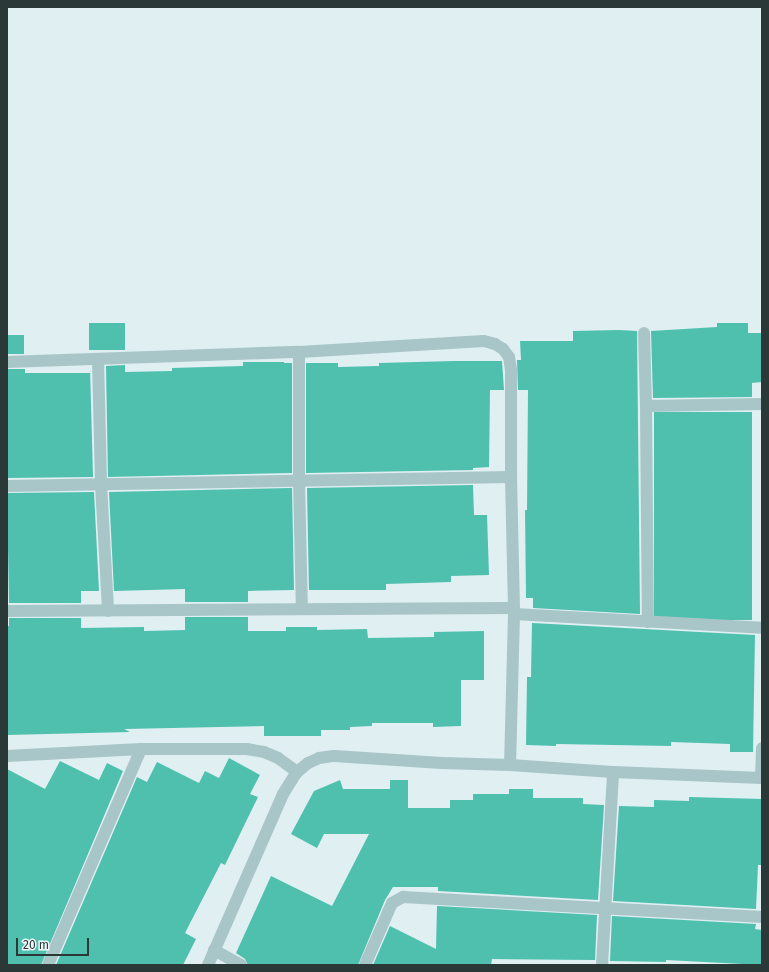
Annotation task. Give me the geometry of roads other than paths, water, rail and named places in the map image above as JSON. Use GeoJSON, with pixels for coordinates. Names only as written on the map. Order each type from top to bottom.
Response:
{"type":"FeatureCollection","features":[{"type":"Feature","properties":{"kind":"street"},"geometry":{"type":"LineString","coordinates":[[644,333],[648,622]]}},
{"type":"Feature","properties":{"kind":"street"},"geometry":{"type":"LineString","coordinates":[[7,362],[299,352],[484,341],[495,344],[504,349],[509,357],[511,370],[513,611],[510,765]]}},
{"type":"Feature","properties":{"kind":"street"},"geometry":{"type":"LineString","coordinates":[[299,352],[299,481],[302,610]]}},
{"type":"Feature","properties":{"kind":"street"},"geometry":{"type":"LineString","coordinates":[[98,360],[101,484],[108,611]]}},
{"type":"Feature","properties":{"kind":"street"},"geometry":{"type":"LineString","coordinates":[[646,406],[762,404]]}},
{"type":"Feature","properties":{"kind":"street"},"geometry":{"type":"LineString","coordinates":[[7,486],[511,477]]}},
{"type":"Feature","properties":{"kind":"street"},"geometry":{"type":"LineString","coordinates":[[7,611],[513,611],[648,622],[762,628]]}},
{"type":"Feature","properties":{"kind":"street"},"geometry":{"type":"LineString","coordinates":[[208,965],[283,794],[297,772],[308,763],[319,758],[334,756],[613,772],[761,778],[762,748]]}},
{"type":"Feature","properties":{"kind":"street"},"geometry":{"type":"LineString","coordinates":[[7,756],[141,749],[247,749],[264,752],[278,758],[297,772]]}},
{"type":"Feature","properties":{"kind":"street"},"geometry":{"type":"LineString","coordinates":[[48,965],[141,749]]}},
{"type":"Feature","properties":{"kind":"street"},"geometry":{"type":"LineString","coordinates":[[602,965],[604,908],[613,772]]}},
{"type":"Feature","properties":{"kind":"street"},"geometry":{"type":"LineString","coordinates":[[365,965],[392,903],[402,897],[762,917]]}},
{"type":"Feature","properties":{"kind":"street"},"geometry":{"type":"LineString","coordinates":[[214,950],[241,965]]}}]}
